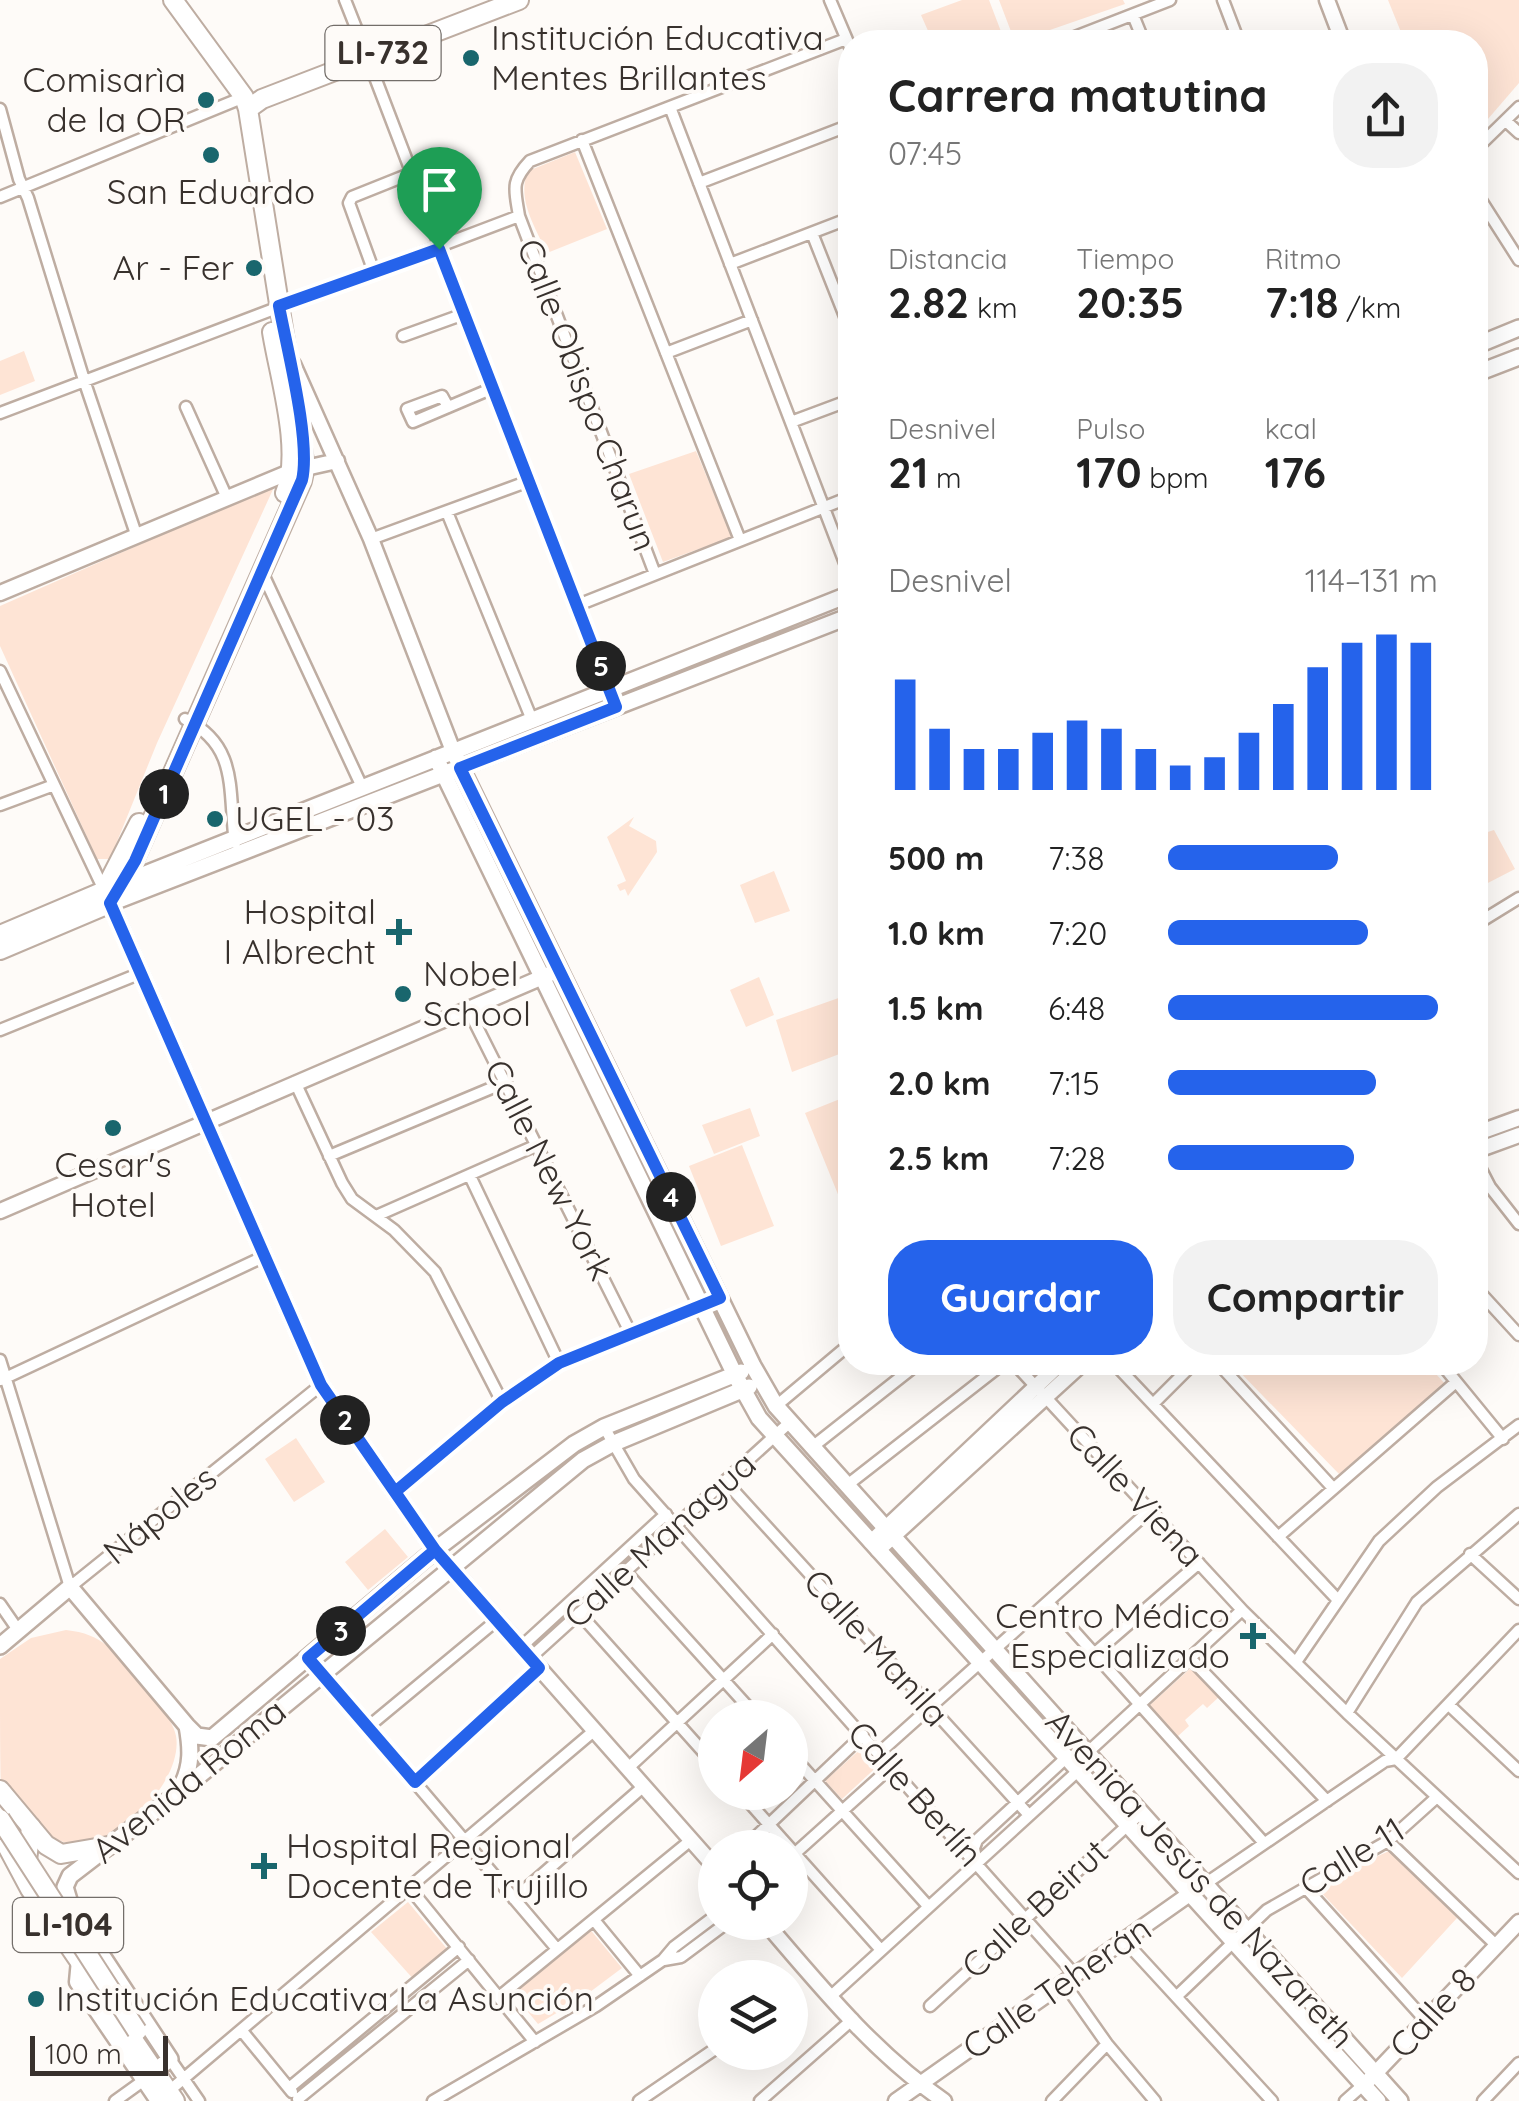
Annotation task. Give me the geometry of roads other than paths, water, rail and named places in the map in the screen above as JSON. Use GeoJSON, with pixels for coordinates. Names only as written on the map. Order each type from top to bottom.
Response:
{"type":"FeatureCollection","features":[{"type":"Feature","properties":{"kind":"main road"},"geometry":{"type":"LineString","coordinates":[[162,0],[242,103]]}},
{"type":"Feature","properties":{"kind":"main road"},"geometry":{"type":"LineString","coordinates":[[124,883],[189,721],[299,469],[242,103],[173,0]]}},
{"type":"Feature","properties":{"kind":"main road","name":"LI-732"},"geometry":{"type":"LineString","coordinates":[[242,103],[262,99],[486,0]]}},
{"type":"Feature","properties":{"kind":"main road","name":"LI-732"},"geometry":{"type":"LineString","coordinates":[[366,53],[519,0]]}},
{"type":"Feature","properties":{"kind":"main road"},"geometry":{"type":"LineString","coordinates":[[107,897],[262,571],[299,469],[288,352],[274,308]]}},
{"type":"Feature","properties":{"kind":"main road"},"geometry":{"type":"LineString","coordinates":[[1488,341],[1519,328]]}},
{"type":"Feature","properties":{"kind":"main road"},"geometry":{"type":"LineString","coordinates":[[1488,369],[1519,357]]}},
{"type":"Feature","properties":{"kind":"main road"},"geometry":{"type":"LineString","coordinates":[[277,830],[362,788],[838,599]]}},
{"type":"Feature","properties":{"kind":"main road"},"geometry":{"type":"LineString","coordinates":[[0,935],[277,830],[460,768],[838,621]]}},
{"type":"Feature","properties":{"kind":"main road","name":"Avenida Jesús de Nazareth"},"geometry":{"type":"LineString","coordinates":[[452,752],[776,1406],[1087,1753],[1134,1819]]}},
{"type":"Feature","properties":{"kind":"main road","name":"Avenida Jesús de Nazareth"},"geometry":{"type":"LineString","coordinates":[[436,758],[738,1382],[774,1436],[1073,1764],[1134,1819],[1198,1888],[1369,2079],[1400,2101]]}},
{"type":"Feature","properties":{"kind":"main road"},"geometry":{"type":"LineString","coordinates":[[0,950],[107,897],[124,883],[235,846]]}},
{"type":"Feature","properties":{"kind":"main road","name":"Avenida Roma"},"geometry":{"type":"LineString","coordinates":[[157,2069],[72,1910],[65,1886],[70,1876],[178,1793],[550,1484],[612,1444],[738,1382],[753,1366]]}},
{"type":"Feature","properties":{"kind":"main road","name":"Avenida Roma"},"geometry":{"type":"LineString","coordinates":[[187,1726],[197,1736],[212,1738],[435,1550],[541,1467],[604,1427],[738,1382],[762,1381]]}},
{"type":"Feature","properties":{"kind":"main road"},"geometry":{"type":"LineString","coordinates":[[906,1582],[921,1569]]}},
{"type":"Feature","properties":{"kind":"main road"},"geometry":{"type":"LineString","coordinates":[[70,1587],[187,1726],[192,1749],[188,1772],[178,1793]]}},
{"type":"Feature","properties":{"kind":"main road","name":"Nápoles"},"geometry":{"type":"LineString","coordinates":[[0,1646],[70,1587]]}},
{"type":"Feature","properties":{"kind":"main road"},"geometry":{"type":"LineString","coordinates":[[1,1792],[46,1846],[62,1854],[108,1846]]}},
{"type":"Feature","properties":{"kind":"main road","name":"LI-104"},"geometry":{"type":"LineString","coordinates":[[0,1819],[157,2069]]}},
{"type":"Feature","properties":{"kind":"main road"},"geometry":{"type":"LineString","coordinates":[[30,1889],[26,1868],[31,1827]]}},
{"type":"Feature","properties":{"kind":"main road"},"geometry":{"type":"LineString","coordinates":[[0,1834],[30,1889]]}},
{"type":"Feature","properties":{"kind":"main road","name":"LI-104"},"geometry":{"type":"LineString","coordinates":[[30,1889],[174,2093]]}},
{"type":"Feature","properties":{"kind":"main road","name":"Avenida Jesús de Nazareth"},"geometry":{"type":"LineString","coordinates":[[1369,2079],[1378,2101]]}},
{"type":"Feature","properties":{"kind":"street"},"geometry":{"type":"LineString","coordinates":[[345,0],[616,707]]}},
{"type":"Feature","properties":{"kind":"street"},"geometry":{"type":"LineString","coordinates":[[830,0],[843,30]]}},
{"type":"Feature","properties":{"kind":"street"},"geometry":{"type":"LineString","coordinates":[[1094,30],[1170,0]]}},
{"type":"Feature","properties":{"kind":"street"},"geometry":{"type":"LineString","coordinates":[[1223,0],[1234,30]]}},
{"type":"Feature","properties":{"kind":"street"},"geometry":{"type":"LineString","coordinates":[[1327,0],[1338,30]]}},
{"type":"Feature","properties":{"kind":"street"},"geometry":{"type":"LineString","coordinates":[[1133,15],[1139,30]]}},
{"type":"Feature","properties":{"kind":"street"},"geometry":{"type":"LineString","coordinates":[[0,413],[519,216],[516,176],[530,162],[838,47]]}},
{"type":"Feature","properties":{"kind":"street"},"geometry":{"type":"LineString","coordinates":[[0,198],[242,103]]}},
{"type":"Feature","properties":{"kind":"street"},"geometry":{"type":"LineString","coordinates":[[670,107],[838,544]]}},
{"type":"Feature","properties":{"kind":"street"},"geometry":{"type":"LineString","coordinates":[[1488,139],[1519,108]]}},
{"type":"Feature","properties":{"kind":"street"},"geometry":{"type":"LineString","coordinates":[[0,109],[84,380],[138,537]]}},
{"type":"Feature","properties":{"kind":"street"},"geometry":{"type":"LineString","coordinates":[[1508,122],[1519,133]]}},
{"type":"Feature","properties":{"kind":"street"},"geometry":{"type":"LineString","coordinates":[[699,182],[838,130]]}},
{"type":"Feature","properties":{"kind":"street"},"geometry":{"type":"LineString","coordinates":[[582,140],[740,540]]}},
{"type":"Feature","properties":{"kind":"street"},"geometry":{"type":"LineString","coordinates":[[374,272],[349,203],[352,198],[412,173]]}},
{"type":"Feature","properties":{"kind":"street"},"geometry":{"type":"LineString","coordinates":[[1488,211],[1519,260]]}},
{"type":"Feature","properties":{"kind":"street","name":"Calle Obispo Charun"},"geometry":{"type":"LineString","coordinates":[[519,216],[655,574]]}},
{"type":"Feature","properties":{"kind":"street"},"geometry":{"type":"LineString","coordinates":[[730,264],[838,222]]}},
{"type":"Feature","properties":{"kind":"street"},"geometry":{"type":"LineString","coordinates":[[812,232],[838,291]]}},
{"type":"Feature","properties":{"kind":"street"},"geometry":{"type":"LineString","coordinates":[[403,336],[464,314]]}},
{"type":"Feature","properties":{"kind":"street"},"geometry":{"type":"LineString","coordinates":[[666,352],[752,320]]}},
{"type":"Feature","properties":{"kind":"street","name":"Avenida Jesús de Nazareth"},"geometry":{"type":"LineString","coordinates":[[288,352],[371,539],[452,752]]}},
{"type":"Feature","properties":{"kind":"street"},"geometry":{"type":"LineString","coordinates":[[448,407],[493,388]]}},
{"type":"Feature","properties":{"kind":"street"},"geometry":{"type":"LineString","coordinates":[[791,422],[838,404]]}},
{"type":"Feature","properties":{"kind":"street"},"geometry":{"type":"LineString","coordinates":[[186,407],[227,498]]}},
{"type":"Feature","properties":{"kind":"street"},"geometry":{"type":"LineString","coordinates":[[0,593],[299,469],[337,460]]}},
{"type":"Feature","properties":{"kind":"street"},"geometry":{"type":"LineString","coordinates":[[371,539],[529,481]]}},
{"type":"Feature","properties":{"kind":"street"},"geometry":{"type":"LineString","coordinates":[[578,605],[838,502]]}},
{"type":"Feature","properties":{"kind":"street"},"geometry":{"type":"LineString","coordinates":[[448,512],[532,720]]}},
{"type":"Feature","properties":{"kind":"street"},"geometry":{"type":"LineString","coordinates":[[262,571],[362,788]]}},
{"type":"Feature","properties":{"kind":"street"},"geometry":{"type":"LineString","coordinates":[[0,671],[107,897],[321,1385],[435,1550],[698,1848]]}},
{"type":"Feature","properties":{"kind":"street"},"geometry":{"type":"LineString","coordinates":[[189,721],[217,741],[224,754],[235,846]]}},
{"type":"Feature","properties":{"kind":"street"},"geometry":{"type":"LineString","coordinates":[[0,805],[54,785]]}},
{"type":"Feature","properties":{"kind":"street"},"geometry":{"type":"LineString","coordinates":[[1488,917],[1519,898]]}},
{"type":"Feature","properties":{"kind":"street"},"geometry":{"type":"LineString","coordinates":[[0,1212],[558,970]]}},
{"type":"Feature","properties":{"kind":"street"},"geometry":{"type":"LineString","coordinates":[[0,1030],[141,973]]}},
{"type":"Feature","properties":{"kind":"street","name":"Calle New York"},"geometry":{"type":"LineString","coordinates":[[468,1008],[630,1332]]}},
{"type":"Feature","properties":{"kind":"street"},"geometry":{"type":"LineString","coordinates":[[295,1082],[352,1199],[422,1256],[435,1272],[502,1402]]}},
{"type":"Feature","properties":{"kind":"street"},"geometry":{"type":"LineString","coordinates":[[329,1156],[506,1082]]}},
{"type":"Feature","properties":{"kind":"street"},"geometry":{"type":"LineString","coordinates":[[1488,1129],[1519,1118]]}},
{"type":"Feature","properties":{"kind":"street"},"geometry":{"type":"LineString","coordinates":[[1488,1148],[1519,1135]]}},
{"type":"Feature","properties":{"kind":"street"},"geometry":{"type":"LineString","coordinates":[[376,1216],[537,1144]]}},
{"type":"Feature","properties":{"kind":"street"},"geometry":{"type":"LineString","coordinates":[[470,1176],[559,1363]]}},
{"type":"Feature","properties":{"kind":"street"},"geometry":{"type":"LineString","coordinates":[[1488,1183],[1518,1221]]}},
{"type":"Feature","properties":{"kind":"street"},"geometry":{"type":"LineString","coordinates":[[3,1379],[263,1257]]}},
{"type":"Feature","properties":{"kind":"street"},"geometry":{"type":"LineString","coordinates":[[395,1492],[502,1402],[559,1363],[720,1298]]}},
{"type":"Feature","properties":{"kind":"street"},"geometry":{"type":"LineString","coordinates":[[1488,1301],[1519,1335]]}},
{"type":"Feature","properties":{"kind":"street"},"geometry":{"type":"LineString","coordinates":[[776,1406],[838,1354]]}},
{"type":"Feature","properties":{"kind":"street"},"geometry":{"type":"LineString","coordinates":[[0,1360],[70,1587]]}},
{"type":"Feature","properties":{"kind":"street"},"geometry":{"type":"LineString","coordinates":[[811,1448],[904,1375]]}},
{"type":"Feature","properties":{"kind":"street"},"geometry":{"type":"LineString","coordinates":[[846,1486],[988,1375]]}},
{"type":"Feature","properties":{"kind":"street","name":"Calle Viena"},"geometry":{"type":"LineString","coordinates":[[1025,1375],[1242,1610],[1347,1714],[1519,1873]]}},
{"type":"Feature","properties":{"kind":"street"},"geometry":{"type":"LineString","coordinates":[[1041,1393],[1053,1375]]}},
{"type":"Feature","properties":{"kind":"street"},"geometry":{"type":"LineString","coordinates":[[874,1546],[1041,1393],[1066,1375]]}},
{"type":"Feature","properties":{"kind":"street"},"geometry":{"type":"LineString","coordinates":[[1125,1375],[1337,1600]]}},
{"type":"Feature","properties":{"kind":"street"},"geometry":{"type":"LineString","coordinates":[[1153,1404],[1182,1375]]}},
{"type":"Feature","properties":{"kind":"street"},"geometry":{"type":"LineString","coordinates":[[1229,1375],[1332,1487]]}},
{"type":"Feature","properties":{"kind":"street"},"geometry":{"type":"LineString","coordinates":[[1450,1375],[1503,1440]]}},
{"type":"Feature","properties":{"kind":"street"},"geometry":{"type":"LineString","coordinates":[[1278,1537],[1456,1382]]}},
{"type":"Feature","properties":{"kind":"street","name":"Nápoles"},"geometry":{"type":"LineString","coordinates":[[70,1587],[321,1385]]}},
{"type":"Feature","properties":{"kind":"street","name":"Calle Managua"},"geometry":{"type":"LineString","coordinates":[[530,1658],[789,1423]]}},
{"type":"Feature","properties":{"kind":"street"},"geometry":{"type":"LineString","coordinates":[[1296,1662],[1379,1540],[1436,1487],[1519,1426]]}},
{"type":"Feature","properties":{"kind":"street","name":"Calle Berlín"},"geometry":{"type":"LineString","coordinates":[[604,1427],[634,1479],[1026,1918],[1070,1979],[1107,2044],[1155,2101]]}},
{"type":"Feature","properties":{"kind":"street","name":"Calle Manila"},"geometry":{"type":"LineString","coordinates":[[725,1481],[1028,1814]]}},
{"type":"Feature","properties":{"kind":"street"},"geometry":{"type":"LineString","coordinates":[[879,1753],[1149,1511]]}},
{"type":"Feature","properties":{"kind":"street","name":"Calle Managua"},"geometry":{"type":"LineString","coordinates":[[530,1658],[666,1514]]}},
{"type":"Feature","properties":{"kind":"street"},"geometry":{"type":"LineString","coordinates":[[1347,1714],[1417,1602],[1519,1514]]}},
{"type":"Feature","properties":{"kind":"street"},"geometry":{"type":"LineString","coordinates":[[1470,1554],[1519,1600]]}},
{"type":"Feature","properties":{"kind":"street"},"geometry":{"type":"LineString","coordinates":[[1094,1654],[1199,1563]]}},
{"type":"Feature","properties":{"kind":"street"},"geometry":{"type":"LineString","coordinates":[[626,1571],[742,1700]]}},
{"type":"Feature","properties":{"kind":"street"},"geometry":{"type":"LineString","coordinates":[[1048,1602],[1264,1843]]}},
{"type":"Feature","properties":{"kind":"street"},"geometry":{"type":"LineString","coordinates":[[0,1604],[18,1630]]}},
{"type":"Feature","properties":{"kind":"street"},"geometry":{"type":"LineString","coordinates":[[976,1862],[977,1840],[1018,1802],[1087,1753],[1242,1610]]}},
{"type":"Feature","properties":{"kind":"street"},"geometry":{"type":"LineString","coordinates":[[579,1613],[698,1746]]}},
{"type":"Feature","properties":{"kind":"street"},"geometry":{"type":"LineString","coordinates":[[368,1727],[497,1620]]}},
{"type":"Feature","properties":{"kind":"street","name":"Calle Teherán"},"geometry":{"type":"LineString","coordinates":[[896,2101],[1198,1888],[1385,1761],[1396,1759],[1519,1630]]}},
{"type":"Feature","properties":{"kind":"street"},"geometry":{"type":"LineString","coordinates":[[628,1768],[773,1634]]}},
{"type":"Feature","properties":{"kind":"street"},"geometry":{"type":"LineString","coordinates":[[308,1658],[557,1949]]}},
{"type":"Feature","properties":{"kind":"street"},"geometry":{"type":"LineString","coordinates":[[415,1782],[530,1658]]}},
{"type":"Feature","properties":{"kind":"street"},"geometry":{"type":"LineString","coordinates":[[1190,1658],[1327,1801]]}},
{"type":"Feature","properties":{"kind":"street"},"geometry":{"type":"LineString","coordinates":[[1450,1706],[1519,1771]]}},
{"type":"Feature","properties":{"kind":"street"},"geometry":{"type":"LineString","coordinates":[[199,2101],[174,2093],[408,1886],[594,1730]]}},
{"type":"Feature","properties":{"kind":"street"},"geometry":{"type":"LineString","coordinates":[[763,1830],[863,1735]]}},
{"type":"Feature","properties":{"kind":"street"},"geometry":{"type":"LineString","coordinates":[[830,1997],[1028,1814],[1073,1764]]}},
{"type":"Feature","properties":{"kind":"street"},"geometry":{"type":"LineString","coordinates":[[808,1842],[892,1767]]}},
{"type":"Feature","properties":{"kind":"street"},"geometry":{"type":"LineString","coordinates":[[808,1774],[928,1906]]}},
{"type":"Feature","properties":{"kind":"street"},"geometry":{"type":"LineString","coordinates":[[514,1899],[644,1786]]}},
{"type":"Feature","properties":{"kind":"street","name":"Calle 11"},"geometry":{"type":"LineString","coordinates":[[1177,1996],[1267,1910],[1388,1842],[1438,1798]]}},
{"type":"Feature","properties":{"kind":"street"},"geometry":{"type":"LineString","coordinates":[[756,1810],[774,1830]]}},
{"type":"Feature","properties":{"kind":"street","name":"Calle Beirut"},"geometry":{"type":"LineString","coordinates":[[930,2006],[1134,1819]]}},
{"type":"Feature","properties":{"kind":"street"},"geometry":{"type":"LineString","coordinates":[[500,1997],[691,1840]]}},
{"type":"Feature","properties":{"kind":"street"},"geometry":{"type":"LineString","coordinates":[[1388,1842],[1497,1946]]}},
{"type":"Feature","properties":{"kind":"street"},"geometry":{"type":"LineString","coordinates":[[808,1871],[881,1950]]}},
{"type":"Feature","properties":{"kind":"street"},"geometry":{"type":"LineString","coordinates":[[408,1886],[535,2042]]}},
{"type":"Feature","properties":{"kind":"street"},"geometry":{"type":"LineString","coordinates":[[1305,1887],[1426,2021]]}},
{"type":"Feature","properties":{"kind":"street"},"geometry":{"type":"LineString","coordinates":[[594,1920],[640,1976]]}},
{"type":"Feature","properties":{"kind":"street","name":"Calle 8"},"geometry":{"type":"LineString","coordinates":[[1345,2101],[1519,1922]]}},
{"type":"Feature","properties":{"kind":"street"},"geometry":{"type":"LineString","coordinates":[[433,2101],[640,1976],[698,1929]]}},
{"type":"Feature","properties":{"kind":"street"},"geometry":{"type":"LineString","coordinates":[[663,1960],[682,1957],[704,1940]]}},
{"type":"Feature","properties":{"kind":"street"},"geometry":{"type":"LineString","coordinates":[[780,1940],[830,1997],[920,2084],[944,2101]]}},
{"type":"Feature","properties":{"kind":"street"},"geometry":{"type":"LineString","coordinates":[[1124,1940],[1272,2101]]}},
{"type":"Feature","properties":{"kind":"street"},"geometry":{"type":"LineString","coordinates":[[288,2088],[458,1947]]}},
{"type":"Feature","properties":{"kind":"street"},"geometry":{"type":"LineString","coordinates":[[242,2031],[298,2100],[469,1960]]}},
{"type":"Feature","properties":{"kind":"street"},"geometry":{"type":"LineString","coordinates":[[760,2101],[853,2019]]}},
{"type":"Feature","properties":{"kind":"street"},"geometry":{"type":"LineString","coordinates":[[1052,2101],[1107,2044]]}},
{"type":"Feature","properties":{"kind":"street"},"geometry":{"type":"LineString","coordinates":[[639,2101],[698,2061]]}},
{"type":"Feature","properties":{"kind":"street"},"geometry":{"type":"LineString","coordinates":[[1483,2101],[1519,2063]]}},
{"type":"Feature","properties":{"kind":"street"},"geometry":{"type":"LineString","coordinates":[[116,2101],[157,2069]]}},
{"type":"Feature","properties":{"kind":"place","name":"Institución Educativa Mentes Brillantes"},"geometry":{"type":"Point","coordinates":[471,58]}},
{"type":"Feature","properties":{"kind":"place","name":"Comisarìa de la OR"},"geometry":{"type":"Point","coordinates":[206,100]}},
{"type":"Feature","properties":{"kind":"place","name":"San Eduardo"},"geometry":{"type":"Point","coordinates":[211,155]}},
{"type":"Feature","properties":{"kind":"place","name":"Ar - Fer"},"geometry":{"type":"Point","coordinates":[254,268]}},
{"type":"Feature","properties":{"kind":"place","name":"UGEL - 03"},"geometry":{"type":"Point","coordinates":[215,819]}},
{"type":"Feature","properties":{"kind":"place","name":"Hospital I Albrecht"},"geometry":{"type":"Point","coordinates":[399,932]}},
{"type":"Feature","properties":{"kind":"place","name":"Nobel School"},"geometry":{"type":"Point","coordinates":[403,994]}},
{"type":"Feature","properties":{"kind":"place","name":"Cesar's Hotel"},"geometry":{"type":"Point","coordinates":[113,1128]}},
{"type":"Feature","properties":{"kind":"place","name":"Centro Médico Especializado"},"geometry":{"type":"Point","coordinates":[1253,1636]}},
{"type":"Feature","properties":{"kind":"place","name":"Hospital Regional Docente de Trujillo"},"geometry":{"type":"Point","coordinates":[264,1866]}},
{"type":"Feature","properties":{"kind":"place","name":"Institución Educativa La Asunción"},"geometry":{"type":"Point","coordinates":[36,1999]}}]}
